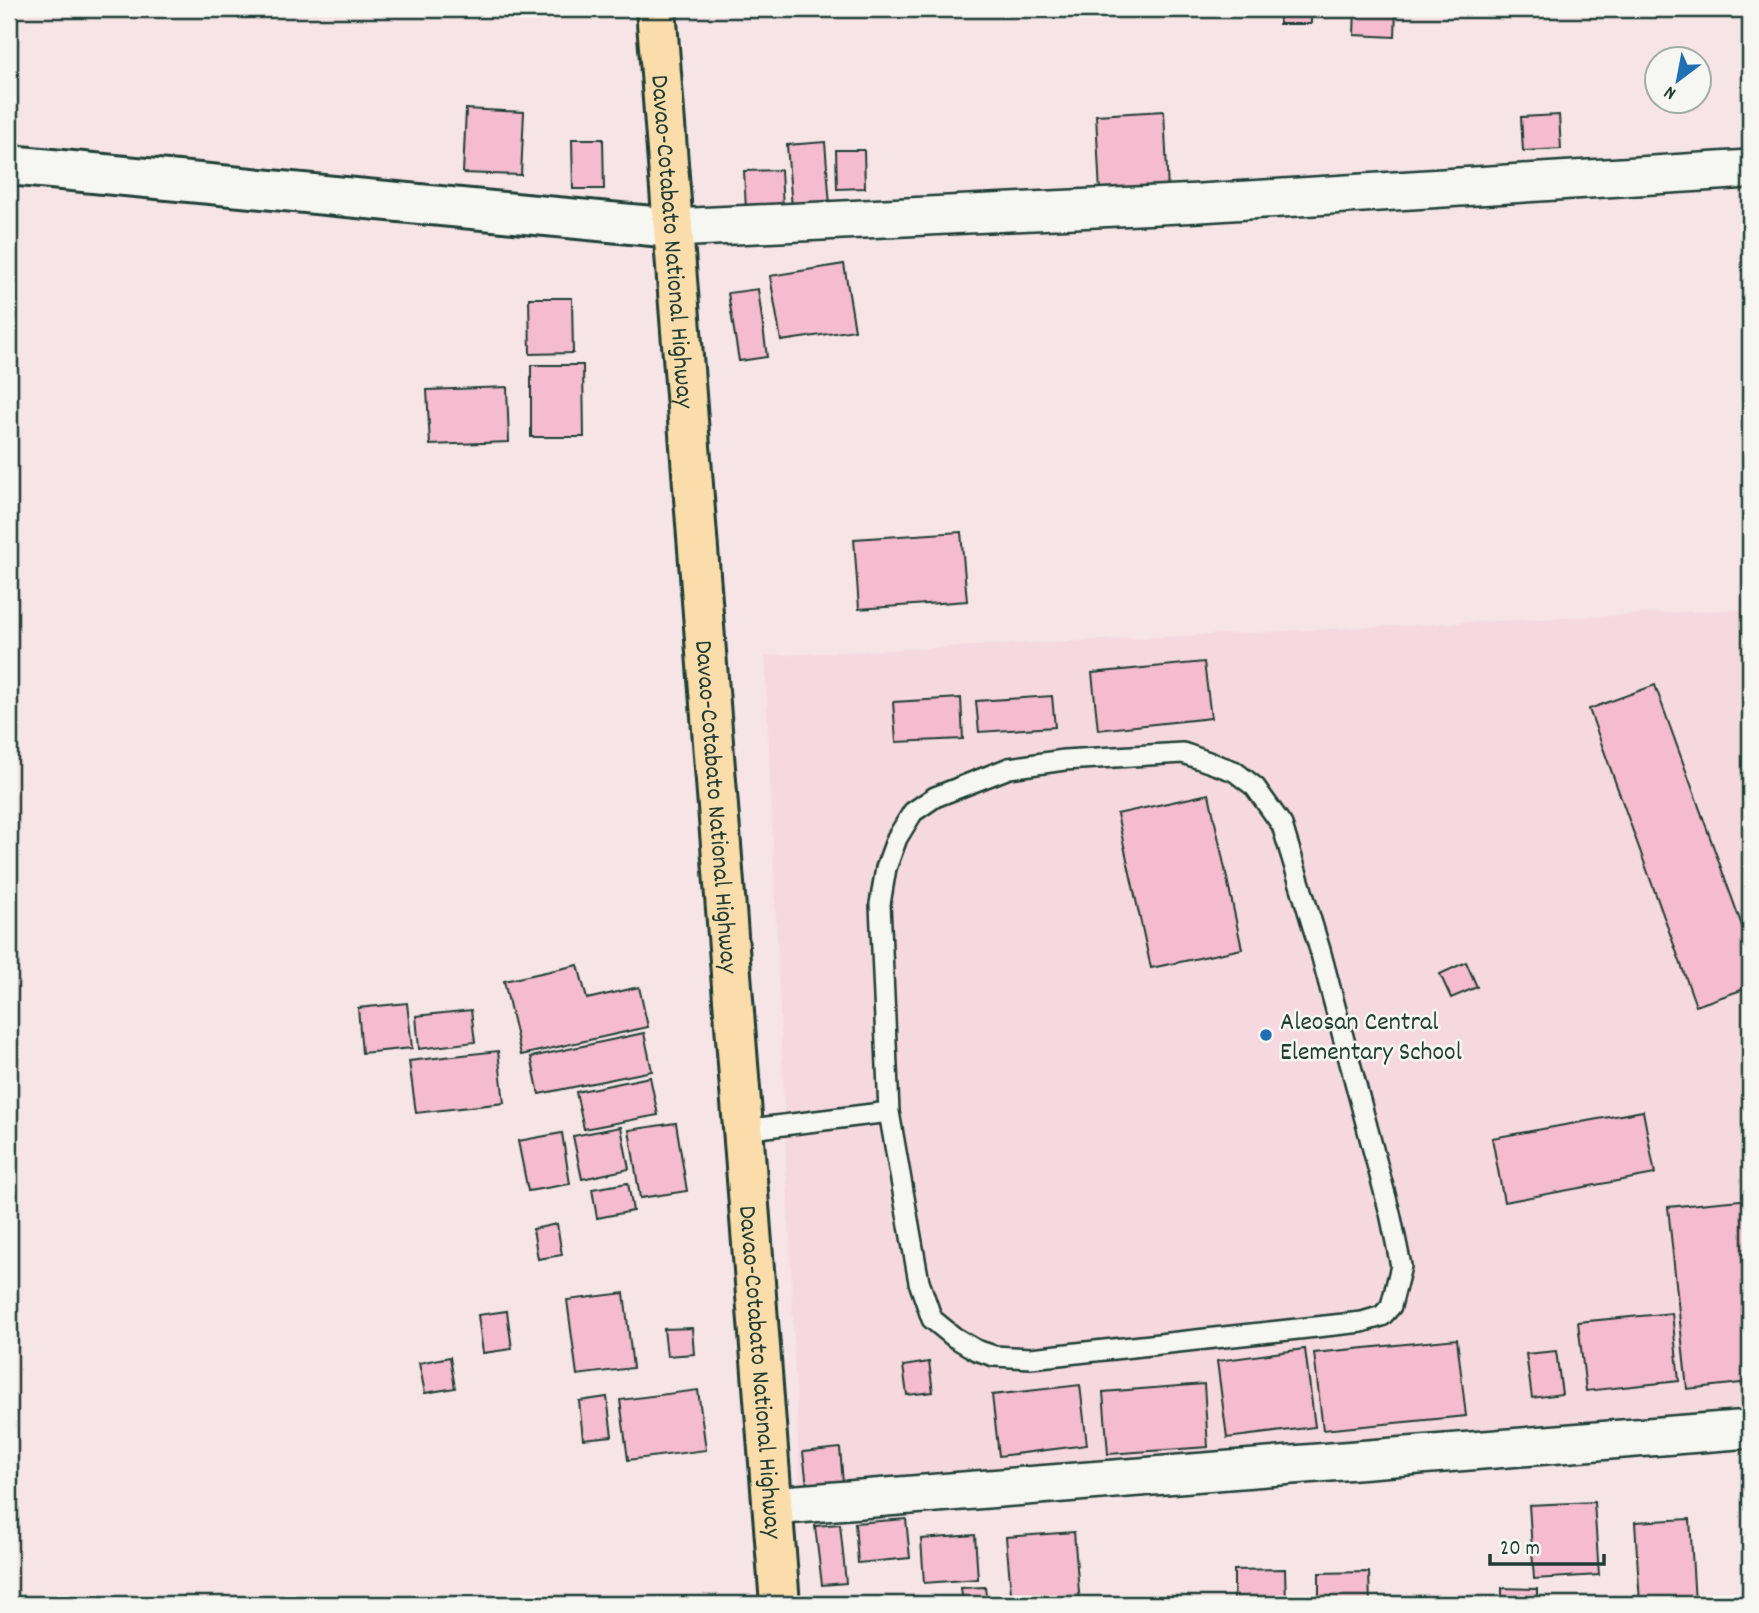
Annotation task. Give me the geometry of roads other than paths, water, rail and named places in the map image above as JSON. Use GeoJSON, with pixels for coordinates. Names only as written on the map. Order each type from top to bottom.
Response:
{"type":"FeatureCollection","features":[{"type":"Feature","properties":{"kind":"highway","name":"Davao-Cotabato National Highway"},"geometry":{"type":"LineString","coordinates":[[656,9],[780,1604]]}},
{"type":"Feature","properties":{"kind":"street"},"geometry":{"type":"LineString","coordinates":[[9,165],[673,228],[1200,203],[1750,169]]}},
{"type":"Feature","properties":{"kind":"street"},"geometry":{"type":"LineString","coordinates":[[772,1506],[1750,1429]]}},
{"type":"Feature","properties":{"kind":"lane"},"geometry":{"type":"LineString","coordinates":[[1182,753],[1214,762],[1234,771],[1255,787],[1282,825],[1320,950],[1390,1213],[1401,1266],[1391,1306],[1382,1316],[1362,1322],[1045,1357],[994,1356],[976,1350],[932,1319],[919,1282],[888,1112],[880,904],[886,868],[897,838],[913,812],[935,797],[1009,768],[1064,760],[1182,753]]}},
{"type":"Feature","properties":{"kind":"lane"},"geometry":{"type":"LineString","coordinates":[[743,1130],[888,1112]]}},
{"type":"Feature","properties":{"kind":"place","name":"Aleosan Central Elementary School"},"geometry":{"type":"Point","coordinates":[1266,1035]}}]}
